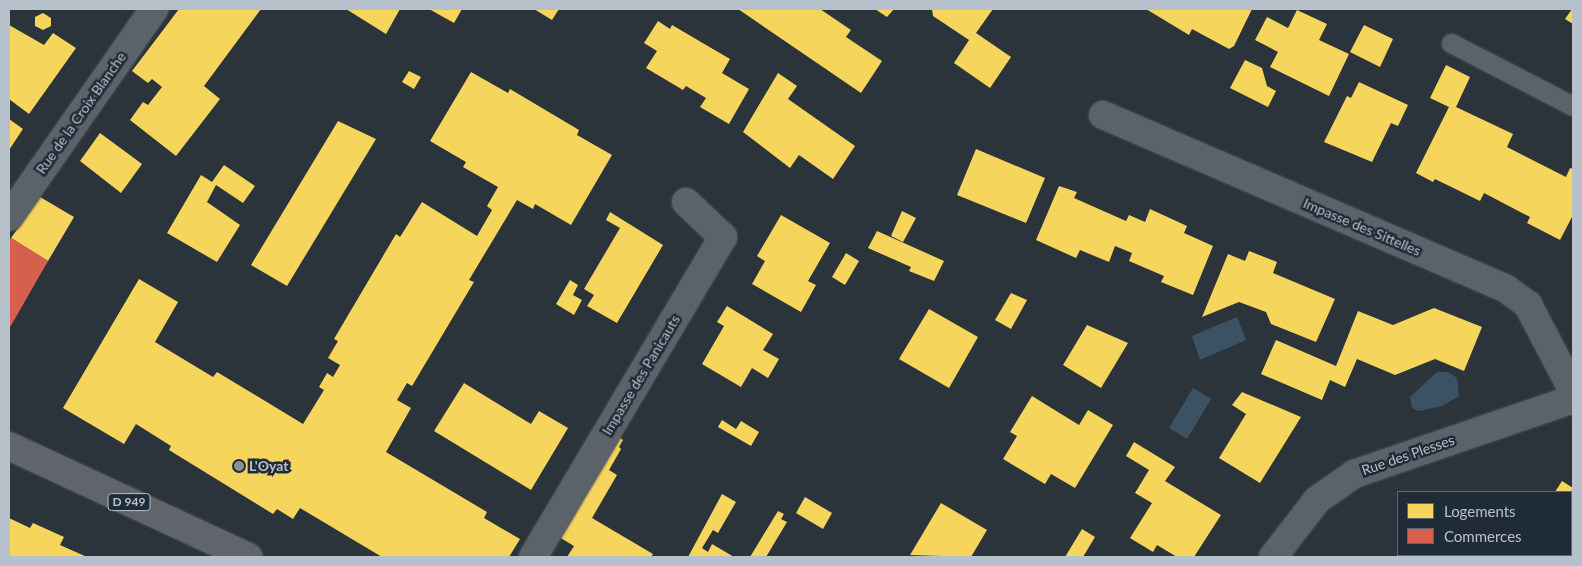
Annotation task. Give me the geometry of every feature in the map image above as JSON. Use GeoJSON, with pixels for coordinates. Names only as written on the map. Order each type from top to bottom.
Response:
{"type":"FeatureCollection","features":[{"type":"Feature","properties":{"kind":"main road","name":"D 949"},"geometry":{"type":"LineString","coordinates":[[9,446],[248,557]]}},
{"type":"Feature","properties":{"kind":"street","name":"Rue de la Croix Blanche"},"geometry":{"type":"LineString","coordinates":[[9,217],[141,13]]}},
{"type":"Feature","properties":{"kind":"street","name":"Impasse des Sittelles"},"geometry":{"type":"LineString","coordinates":[[1104,116],[1504,288],[1532,311],[1573,390]]}},
{"type":"Feature","properties":{"kind":"street","name":"Impasse des Panicauts"},"geometry":{"type":"LineString","coordinates":[[533,557],[723,237],[686,202]]}},
{"type":"Feature","properties":{"kind":"street","name":"Rue des Plesses"},"geometry":{"type":"LineString","coordinates":[[1273,557],[1317,500],[1354,474],[1573,399]]}},
{"type":"Feature","properties":{"kind":"lane"},"geometry":{"type":"LineString","coordinates":[[1451,44],[1573,106]]}},
{"type":"Feature","properties":{"kind":"water"},"geometry":{"type":"Polygon","coordinates":[[[1237,317],[1246,340],[1200,360],[1192,336],[1237,317]]]}},
{"type":"Feature","properties":{"kind":"water"},"geometry":{"type":"Polygon","coordinates":[[[1437,372],[1448,372],[1457,378],[1459,396],[1442,406],[1418,411],[1412,408],[1410,397],[1437,372]]]}},
{"type":"Feature","properties":{"kind":"water"},"geometry":{"type":"Polygon","coordinates":[[[1193,388],[1211,399],[1187,439],[1169,428],[1193,388]]]}},
{"type":"Feature","properties":{"kind":"building: Logements"},"geometry":{"type":"Polygon","coordinates":[[[179,9],[261,9],[204,86],[220,99],[176,156],[130,120],[143,102],[148,105],[162,87],[152,79],[148,83],[132,71],[179,9]]]}},
{"type":"Feature","properties":{"kind":"building: Logements"},"geometry":{"type":"Polygon","coordinates":[[[346,9],[400,9],[386,34],[346,9]]]}},
{"type":"Feature","properties":{"kind":"building: Logements"},"geometry":{"type":"Polygon","coordinates":[[[429,9],[462,9],[454,23],[429,9]]]}},
{"type":"Feature","properties":{"kind":"building: Logements"},"geometry":{"type":"Polygon","coordinates":[[[534,9],[559,9],[552,20],[534,9]]]}},
{"type":"Feature","properties":{"kind":"building: Logements"},"geometry":{"type":"Polygon","coordinates":[[[738,9],[820,9],[851,30],[846,37],[882,61],[861,93],[738,9]]]}},
{"type":"Feature","properties":{"kind":"building: Logements"},"geometry":{"type":"Polygon","coordinates":[[[875,9],[894,9],[887,17],[875,9]]]}},
{"type":"Feature","properties":{"kind":"building: Logements"},"geometry":{"type":"Polygon","coordinates":[[[932,9],[993,9],[976,33],[1011,57],[990,88],[954,63],[969,40],[933,16],[932,9]]]}},
{"type":"Feature","properties":{"kind":"building: Logements"},"geometry":{"type":"Polygon","coordinates":[[[1146,9],[1252,9],[1234,46],[1229,49],[1192,29],[1189,35],[1146,9]]]}},
{"type":"Feature","properties":{"kind":"building: Logements"},"geometry":{"type":"Polygon","coordinates":[[[1573,9],[1573,24],[1565,19],[1573,9]]]}},
{"type":"Feature","properties":{"kind":"building: Logements"},"geometry":{"type":"Polygon","coordinates":[[[1297,10],[1327,24],[1319,40],[1349,54],[1329,96],[1270,67],[1278,52],[1255,40],[1267,17],[1288,28],[1297,10]]]}},
{"type":"Feature","properties":{"kind":"building: Logements"},"geometry":{"type":"Polygon","coordinates":[[[43,13],[51,18],[51,26],[43,30],[35,26],[35,17],[43,13]]]}},
{"type":"Feature","properties":{"kind":"building: Logements"},"geometry":{"type":"Polygon","coordinates":[[[658,21],[670,29],[672,25],[730,59],[722,73],[749,89],[729,124],[700,107],[706,98],[686,86],[683,90],[646,68],[657,51],[644,43],[658,21]]]}},
{"type":"Feature","properties":{"kind":"building: Logements"},"geometry":{"type":"Polygon","coordinates":[[[9,25],[44,45],[53,33],[76,48],[29,114],[9,99],[9,25]]]}},
{"type":"Feature","properties":{"kind":"building: Logements"},"geometry":{"type":"Polygon","coordinates":[[[1364,25],[1393,39],[1380,67],[1350,52],[1364,25]]]}},
{"type":"Feature","properties":{"kind":"building: Logements"},"geometry":{"type":"Polygon","coordinates":[[[1245,60],[1262,68],[1267,86],[1276,91],[1268,107],[1230,88],[1245,60]]]}},
{"type":"Feature","properties":{"kind":"building: Logements"},"geometry":{"type":"Polygon","coordinates":[[[1446,65],[1470,77],[1456,107],[1513,134],[1507,147],[1566,177],[1570,168],[1573,169],[1573,215],[1560,240],[1527,223],[1530,217],[1484,193],[1480,201],[1435,179],[1433,182],[1416,173],[1449,107],[1430,98],[1446,65]]]}},
{"type":"Feature","properties":{"kind":"building: Logements"},"geometry":{"type":"Polygon","coordinates":[[[409,71],[421,77],[414,89],[402,82],[409,71]]]}},
{"type":"Feature","properties":{"kind":"building: Logements"},"geometry":{"type":"Polygon","coordinates":[[[471,72],[508,93],[510,89],[579,130],[577,135],[612,155],[571,225],[535,204],[533,209],[517,200],[469,280],[474,282],[412,386],[407,383],[397,400],[411,408],[386,452],[487,512],[484,518],[520,539],[509,557],[382,557],[300,508],[293,519],[277,509],[273,514],[169,450],[171,446],[136,424],[124,444],[63,408],[139,279],[178,302],[155,342],[213,377],[217,372],[303,424],[324,390],[319,387],[327,373],[333,377],[340,365],[328,358],[338,341],[334,339],[396,234],[400,237],[422,202],[477,236],[492,210],[487,206],[498,187],[463,167],[466,162],[430,141],[471,72]]]}},
{"type":"Feature","properties":{"kind":"building: Logements"},"geometry":{"type":"Polygon","coordinates":[[[778,73],[797,86],[788,99],[855,146],[833,179],[799,155],[790,168],[743,132],[778,73]]]}},
{"type":"Feature","properties":{"kind":"building: Logements"},"geometry":{"type":"Polygon","coordinates":[[[1359,82],[1408,105],[1398,126],[1391,123],[1372,162],[1324,142],[1347,96],[1351,98],[1359,82]]]}},
{"type":"Feature","properties":{"kind":"building: Logements"},"geometry":{"type":"Polygon","coordinates":[[[9,119],[23,129],[9,150],[9,119]]]}},
{"type":"Feature","properties":{"kind":"building: Logements"},"geometry":{"type":"Polygon","coordinates":[[[338,121],[376,139],[287,286],[251,265],[338,121]]]}},
{"type":"Feature","properties":{"kind":"building: Logements"},"geometry":{"type":"Polygon","coordinates":[[[100,133],[142,164],[121,193],[80,161],[100,133]]]}},
{"type":"Feature","properties":{"kind":"building: Logements"},"geometry":{"type":"Polygon","coordinates":[[[976,149],[1045,178],[1026,223],[957,195],[976,149]]]}},
{"type":"Feature","properties":{"kind":"building: Logements"},"geometry":{"type":"Polygon","coordinates":[[[224,165],[255,186],[243,203],[216,185],[207,202],[240,225],[217,262],[167,233],[201,175],[212,182],[224,165]]]}},
{"type":"Feature","properties":{"kind":"building: Logements"},"geometry":{"type":"Polygon","coordinates":[[[1059,186],[1077,192],[1074,198],[1126,221],[1129,215],[1145,222],[1150,209],[1187,226],[1184,233],[1213,246],[1193,295],[1161,282],[1164,276],[1129,261],[1132,253],[1115,246],[1109,262],[1080,250],[1076,258],[1036,240],[1059,186]]]}},
{"type":"Feature","properties":{"kind":"building: Logements"},"geometry":{"type":"Polygon","coordinates":[[[40,197],[74,217],[48,261],[11,238],[40,197]]]}},
{"type":"Feature","properties":{"kind":"building: Logements"},"geometry":{"type":"Polygon","coordinates":[[[902,211],[916,218],[903,242],[891,236],[902,211]]]}},
{"type":"Feature","properties":{"kind":"building: Logements"},"geometry":{"type":"Polygon","coordinates":[[[610,212],[663,245],[617,323],[587,306],[594,295],[584,289],[620,228],[606,220],[610,212]]]}},
{"type":"Feature","properties":{"kind":"building: Logements"},"geometry":{"type":"Polygon","coordinates":[[[781,215],[830,243],[808,281],[816,285],[801,312],[752,284],[765,261],[757,256],[781,215]]]}},
{"type":"Feature","properties":{"kind":"building: Logements"},"geometry":{"type":"Polygon","coordinates":[[[877,231],[944,261],[934,281],[909,271],[911,267],[868,248],[877,231]]]}},
{"type":"Feature","properties":{"kind":"building: Logements"},"geometry":{"type":"Polygon","coordinates":[[[1249,251],[1277,262],[1273,273],[1335,299],[1316,342],[1271,324],[1266,312],[1239,302],[1202,317],[1228,254],[1245,261],[1249,251]]]}},
{"type":"Feature","properties":{"kind":"building: Logements"},"geometry":{"type":"Polygon","coordinates":[[[846,253],[859,261],[845,285],[832,277],[846,253]]]}},
{"type":"Feature","properties":{"kind":"building: Logements"},"geometry":{"type":"Polygon","coordinates":[[[570,280],[578,285],[573,295],[582,300],[574,315],[556,304],[570,280]]]}},
{"type":"Feature","properties":{"kind":"building: Logements"},"geometry":{"type":"Polygon","coordinates":[[[1011,293],[1027,300],[1011,329],[995,320],[1011,293]]]}},
{"type":"Feature","properties":{"kind":"building: Logements"},"geometry":{"type":"Polygon","coordinates":[[[727,306],[773,334],[763,350],[779,359],[768,378],[752,368],[741,387],[702,364],[724,326],[717,322],[727,306]]]}},
{"type":"Feature","properties":{"kind":"building: Logements"},"geometry":{"type":"Polygon","coordinates":[[[1434,308],[1482,327],[1464,371],[1435,359],[1395,375],[1357,359],[1345,387],[1330,380],[1322,400],[1261,374],[1276,340],[1336,366],[1358,311],[1393,325],[1434,308]]]}},
{"type":"Feature","properties":{"kind":"building: Logements"},"geometry":{"type":"Polygon","coordinates":[[[929,309],[978,337],[949,388],[899,359],[929,309]]]}},
{"type":"Feature","properties":{"kind":"building: Logements"},"geometry":{"type":"Polygon","coordinates":[[[1087,325],[1128,343],[1101,388],[1063,365],[1087,325]]]}},
{"type":"Feature","properties":{"kind":"building: Logements"},"geometry":{"type":"Polygon","coordinates":[[[464,383],[531,424],[539,411],[568,428],[531,490],[434,431],[464,383]]]}},
{"type":"Feature","properties":{"kind":"building: Logements"},"geometry":{"type":"Polygon","coordinates":[[[1242,392],[1301,417],[1260,483],[1219,458],[1246,414],[1232,405],[1242,392]]]}},
{"type":"Feature","properties":{"kind":"building: Logements"},"geometry":{"type":"Polygon","coordinates":[[[1032,396],[1079,425],[1088,410],[1113,425],[1075,488],[1051,474],[1045,484],[1003,459],[1017,436],[1010,432],[1032,396]]]}},
{"type":"Feature","properties":{"kind":"building: Logements"},"geometry":{"type":"Polygon","coordinates":[[[722,420],[736,429],[741,421],[759,432],[751,446],[718,427],[722,420]]]}},
{"type":"Feature","properties":{"kind":"building: Logements"},"geometry":{"type":"Polygon","coordinates":[[[619,437],[623,440],[619,447],[621,449],[609,470],[617,475],[592,518],[653,554],[651,557],[567,557],[574,546],[559,537],[619,437]]]}},
{"type":"Feature","properties":{"kind":"building: Logements"},"geometry":{"type":"Polygon","coordinates":[[[1134,442],[1175,467],[1165,481],[1221,515],[1194,557],[1177,557],[1157,545],[1153,552],[1130,538],[1152,503],[1135,493],[1149,470],[1126,456],[1134,442]]]}},
{"type":"Feature","properties":{"kind":"building: Logements"},"geometry":{"type":"Polygon","coordinates":[[[1562,481],[1573,488],[1572,512],[1572,491],[1556,491],[1562,481]]]}},
{"type":"Feature","properties":{"kind":"building: Logements"},"geometry":{"type":"Polygon","coordinates":[[[722,494],[736,502],[718,533],[713,530],[702,548],[708,552],[712,544],[734,557],[688,557],[722,494]]]}},
{"type":"Feature","properties":{"kind":"building: Logements"},"geometry":{"type":"Polygon","coordinates":[[[805,497],[832,513],[823,529],[796,513],[805,497]]]}},
{"type":"Feature","properties":{"kind":"building: Logements"},"geometry":{"type":"Polygon","coordinates":[[[941,503],[987,530],[971,557],[910,555],[941,503]]]}},
{"type":"Feature","properties":{"kind":"building: Logements"},"geometry":{"type":"Polygon","coordinates":[[[778,511],[784,514],[781,519],[787,522],[766,557],[750,557],[778,511]]]}},
{"type":"Feature","properties":{"kind":"building: Logements"},"geometry":{"type":"Polygon","coordinates":[[[9,518],[30,528],[33,523],[64,537],[60,545],[87,557],[9,557],[9,518]]]}},
{"type":"Feature","properties":{"kind":"building: Logements"},"geometry":{"type":"Polygon","coordinates":[[[1082,529],[1095,537],[1083,557],[1065,557],[1082,529]]]}},
{"type":"Feature","properties":{"kind":"building: Commerces"},"geometry":{"type":"Polygon","coordinates":[[[11,238],[48,261],[9,329],[9,241],[11,238]]]}},
{"type":"Feature","properties":{"kind":"place","name":"L'Oyat"},"geometry":{"type":"Point","coordinates":[239,466]}}]}
